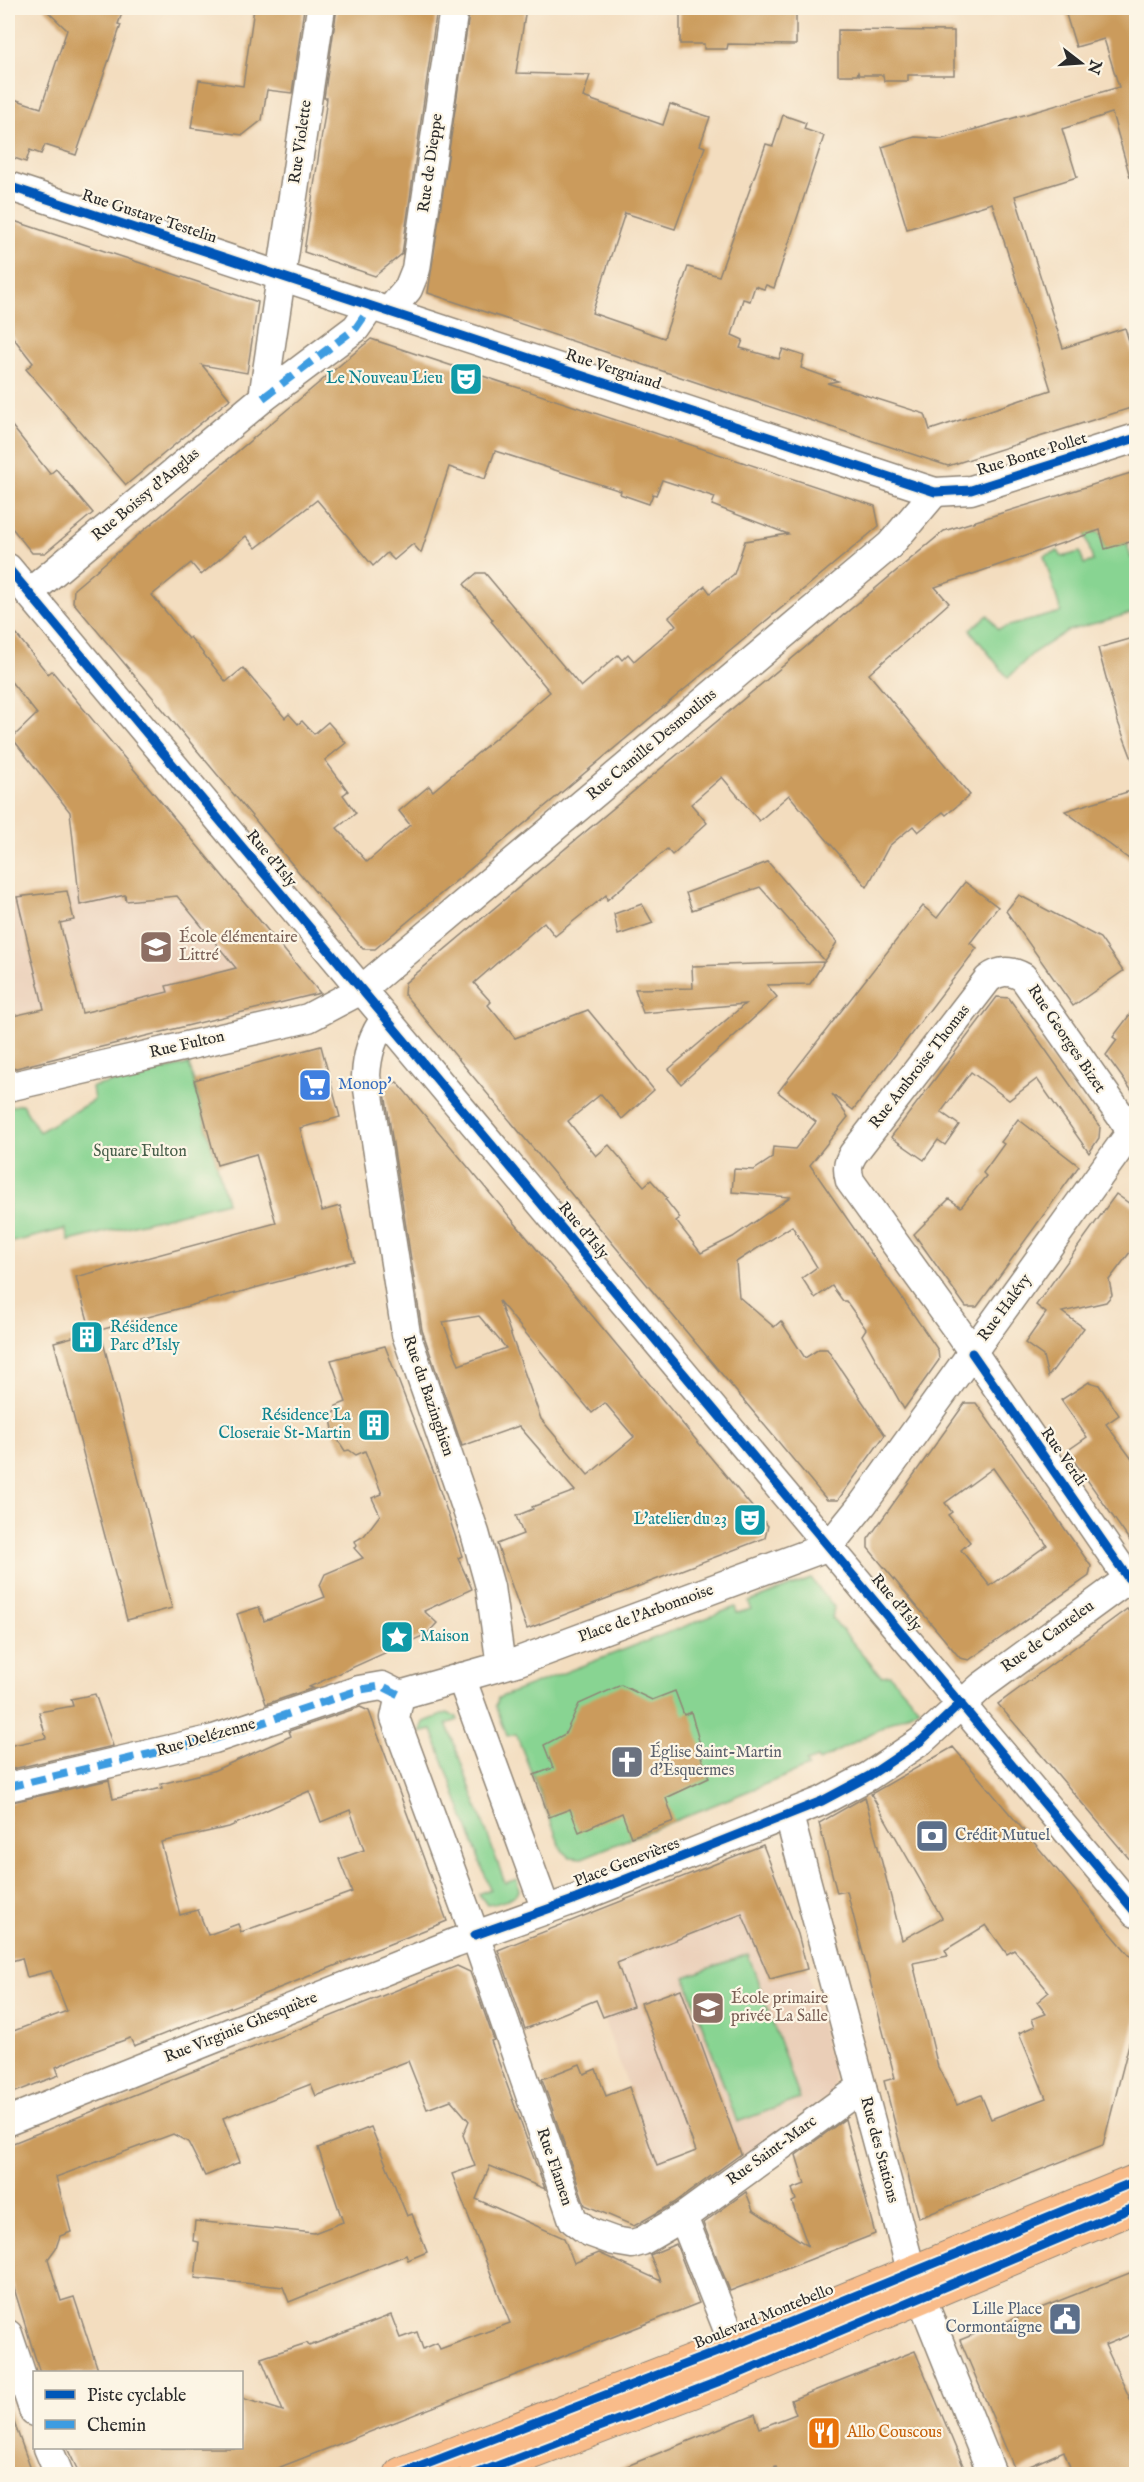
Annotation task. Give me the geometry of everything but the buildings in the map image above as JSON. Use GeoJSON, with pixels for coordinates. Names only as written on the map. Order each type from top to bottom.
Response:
{"type":"FeatureCollection","features":[{"type":"Feature","properties":{"kind":"main road","name":"Boulevard Montebello"},"geometry":{"type":"LineString","coordinates":[[476,2475],[728,2378],[916,2286],[1134,2194]]}},
{"type":"Feature","properties":{"kind":"main road","name":"Boulevard Montebello"},"geometry":{"type":"LineString","coordinates":[[401,2475],[734,2345],[916,2286]]}},
{"type":"Feature","properties":{"kind":"street","name":"Rue Violette"},"geometry":{"type":"LineString","coordinates":[[281,276],[321,8]]}},
{"type":"Feature","properties":{"kind":"street","name":"Rue de Dieppe"},"geometry":{"type":"LineString","coordinates":[[381,308],[408,289],[416,269],[454,8]]}},
{"type":"Feature","properties":{"kind":"street","name":"Rue Gustave Testelin"},"geometry":{"type":"LineString","coordinates":[[8,186],[281,276]]}},
{"type":"Feature","properties":{"kind":"street","name":"Rue Vergniaud"},"geometry":{"type":"LineString","coordinates":[[281,276],[935,492]]}},
{"type":"Feature","properties":{"kind":"street"},"geometry":{"type":"LineString","coordinates":[[264,398],[281,276]]}},
{"type":"Feature","properties":{"kind":"street","name":"Rue Boissy d'Anglas"},"geometry":{"type":"LineString","coordinates":[[29,593],[264,398],[381,308]]}},
{"type":"Feature","properties":{"kind":"street","name":"Rue Bonte Pollet"},"geometry":{"type":"LineString","coordinates":[[935,492],[971,490],[1137,438]]}},
{"type":"Feature","properties":{"kind":"street","name":"Rue Camille Desmoulins"},"geometry":{"type":"LineString","coordinates":[[361,990],[890,545],[935,492]]}},
{"type":"Feature","properties":{"kind":"street","name":"Rue d'Isly"},"geometry":{"type":"LineString","coordinates":[[8,568],[1137,1913]]}},
{"type":"Feature","properties":{"kind":"street","name":"Rue Georges Bizet"},"geometry":{"type":"LineString","coordinates":[[988,979],[1005,972],[1014,972],[1023,977],[1134,1129]]}},
{"type":"Feature","properties":{"kind":"street","name":"Rue Ambroise Thomas"},"geometry":{"type":"LineString","coordinates":[[853,1154],[988,979]]}},
{"type":"Feature","properties":{"kind":"street","name":"Rue Fulton"},"geometry":{"type":"LineString","coordinates":[[8,1087],[308,1018],[361,990]]}},
{"type":"Feature","properties":{"kind":"street","name":"Rue du Bazinghien"},"geometry":{"type":"LineString","coordinates":[[385,1019],[372,1043],[366,1076],[401,1306],[410,1351],[467,1508],[485,1568],[501,1666]]}},
{"type":"Feature","properties":{"kind":"street","name":"Rue Halévy"},"geometry":{"type":"LineString","coordinates":[[829,1546],[853,1517],[1134,1129]]}},
{"type":"Feature","properties":{"kind":"street","name":"Rue Verdi"},"geometry":{"type":"LineString","coordinates":[[853,1154],[848,1163],[850,1181],[1132,1575]]}},
{"type":"Feature","properties":{"kind":"street","name":"Place de l'Arbonnoise"},"geometry":{"type":"LineString","coordinates":[[461,1677],[501,1666],[829,1546]]}},
{"type":"Feature","properties":{"kind":"street","name":"Rue de Canteleu"},"geometry":{"type":"LineString","coordinates":[[961,1703],[1132,1575]]}},
{"type":"Feature","properties":{"kind":"street"},"geometry":{"type":"LineString","coordinates":[[475,1935],[395,1718],[400,1695],[461,1677],[546,1910]]}},
{"type":"Feature","properties":{"kind":"street","name":"Rue Delézenne"},"geometry":{"type":"LineString","coordinates":[[8,1787],[214,1739],[359,1690],[382,1686],[400,1695]]}},
{"type":"Feature","properties":{"kind":"street"},"geometry":{"type":"LineString","coordinates":[[789,1816],[877,1771],[921,1741],[961,1703]]}},
{"type":"Feature","properties":{"kind":"street","name":"Place Genevières"},"geometry":{"type":"LineString","coordinates":[[475,1935],[789,1816]]}},
{"type":"Feature","properties":{"kind":"street","name":"Rue des Stations"},"geometry":{"type":"LineString","coordinates":[[789,1816],[916,2286],[992,2475]]}},
{"type":"Feature","properties":{"kind":"street","name":"Rue Virginie Ghesquière"},"geometry":{"type":"LineString","coordinates":[[8,2121],[475,1935]]}},
{"type":"Feature","properties":{"kind":"street","name":"Rue Flamen"},"geometry":{"type":"LineString","coordinates":[[475,1935],[573,2220],[589,2232],[614,2241],[632,2244],[642,2241],[683,2217]]}},
{"type":"Feature","properties":{"kind":"street","name":"Rue Saint-Marc"},"geometry":{"type":"LineString","coordinates":[[683,2217],[862,2087]]}},
{"type":"Feature","properties":{"kind":"street"},"geometry":{"type":"LineString","coordinates":[[683,2217],[734,2345]]}},
{"type":"Feature","properties":{"kind":"street"},"geometry":{"type":"LineString","coordinates":[[8,2334],[33,2409]]}},
{"type":"Feature","properties":{"kind":"street"},"geometry":{"type":"LineString","coordinates":[[48,2449],[59,2475]]}},
{"type":"Feature","properties":{"kind":"shaded area","name":"École élémentaire Littré"},"geometry":{"type":"Polygon","coordinates":[[[208,858],[317,989],[314,996],[8,1070],[9,897],[165,881],[208,858]]]}},
{"type":"Feature","properties":{"kind":"shaded area","name":"École primaire privée La Salle"},"geometry":{"type":"Polygon","coordinates":[[[763,1845],[798,1932],[835,2081],[830,2095],[743,2159],[731,2129],[692,2143],[657,2166],[568,1922],[763,1845]]]}},
{"type":"Feature","properties":{"kind":"green space"},"geometry":{"type":"Polygon","coordinates":[[[1084,530],[1100,533],[1105,548],[1127,543],[1131,558],[1136,556],[1136,612],[1067,631],[1033,653],[1008,678],[970,630],[988,615],[998,629],[1061,612],[1044,556],[1058,551],[1062,557],[1080,552],[1084,564],[1093,561],[1084,530]]]}},
{"type":"Feature","properties":{"kind":"green space","name":"Square Fulton"},"geometry":{"type":"Polygon","coordinates":[[[189,1064],[227,1202],[69,1241],[65,1229],[9,1243],[8,1107],[22,1104],[39,1132],[94,1100],[92,1087],[189,1064]]]}},
{"type":"Feature","properties":{"kind":"green space"},"geometry":{"type":"Polygon","coordinates":[[[811,1579],[834,1607],[832,1618],[881,1676],[890,1675],[919,1708],[819,1761],[817,1758],[806,1762],[808,1767],[582,1858],[570,1857],[562,1850],[516,1734],[507,1736],[496,1706],[498,1698],[735,1607],[737,1613],[751,1609],[749,1602],[811,1579]]]}},
{"type":"Feature","properties":{"kind":"green space"},"geometry":{"type":"Polygon","coordinates":[[[447,1713],[457,1717],[458,1720],[447,1724],[505,1883],[517,1879],[519,1891],[509,1899],[496,1904],[487,1905],[479,1894],[490,1889],[432,1730],[420,1733],[424,1722],[447,1713]]]}},
{"type":"Feature","properties":{"kind":"green space"},"geometry":{"type":"Polygon","coordinates":[[[748,1954],[800,2099],[737,2122],[685,1977],[748,1954]]]}},
{"type":"Feature","properties":{"kind":"marked path"},"geometry":{"type":"LineString","coordinates":[[263,398],[356,328],[372,305]]}},
{"type":"Feature","properties":{"kind":"marked path"},"geometry":{"type":"LineString","coordinates":[[8,1787],[214,1739],[359,1690],[382,1686],[400,1695]]}},
{"type":"Feature","properties":{"kind":"cycle path"},"geometry":{"type":"LineString","coordinates":[[8,186],[935,492],[971,490],[1136,438]]}},
{"type":"Feature","properties":{"kind":"cycle path"},"geometry":{"type":"LineString","coordinates":[[8,568],[1136,1913]]}},
{"type":"Feature","properties":{"kind":"cycle path"},"geometry":{"type":"LineString","coordinates":[[972,1353],[1128,1578]]}},
{"type":"Feature","properties":{"kind":"cycle path"},"geometry":{"type":"LineString","coordinates":[[475,1935],[576,1899],[822,1801],[869,1776],[921,1741],[961,1703]]}},
{"type":"Feature","properties":{"kind":"cycle path"},"geometry":{"type":"LineString","coordinates":[[401,2474],[722,2350],[1136,2181]]}},
{"type":"Feature","properties":{"kind":"cycle path"},"geometry":{"type":"LineString","coordinates":[[476,2474],[728,2378],[1136,2206]]}},
{"type":"Feature","properties":{"kind":"place","name":"Le Nouveau Lieu"},"geometry":{"type":"Point","coordinates":[466,379]}},
{"type":"Feature","properties":{"kind":"place","name":"École élémentaire Littré"},"geometry":{"type":"Point","coordinates":[156,947]}},
{"type":"Feature","properties":{"kind":"place","name":"Monop'"},"geometry":{"type":"Point","coordinates":[315,1085]}},
{"type":"Feature","properties":{"kind":"place","name":"Résidence Parc d'Isly"},"geometry":{"type":"Point","coordinates":[87,1337]}},
{"type":"Feature","properties":{"kind":"place","name":"Résidence La Closeraie St-Martin"},"geometry":{"type":"Point","coordinates":[374,1425]}},
{"type":"Feature","properties":{"kind":"place","name":"L'atelier du 23"},"geometry":{"type":"Point","coordinates":[750,1520]}},
{"type":"Feature","properties":{"kind":"place","name":"Maison"},"geometry":{"type":"Point","coordinates":[397,1637]}},
{"type":"Feature","properties":{"kind":"place","name":"Église Saint-Martin d'Esquermes"},"geometry":{"type":"Point","coordinates":[627,1762]}},
{"type":"Feature","properties":{"kind":"place","name":"Crédit Mutuel"},"geometry":{"type":"Point","coordinates":[932,1836]}},
{"type":"Feature","properties":{"kind":"place","name":"École primaire privée La Salle"},"geometry":{"type":"Point","coordinates":[708,2008]}},
{"type":"Feature","properties":{"kind":"place","name":"Lille Place Cormontaigne"},"geometry":{"type":"Point","coordinates":[1065,2319]}},
{"type":"Feature","properties":{"kind":"place","name":"Allo Couscous"},"geometry":{"type":"Point","coordinates":[824,2433]}}]}
